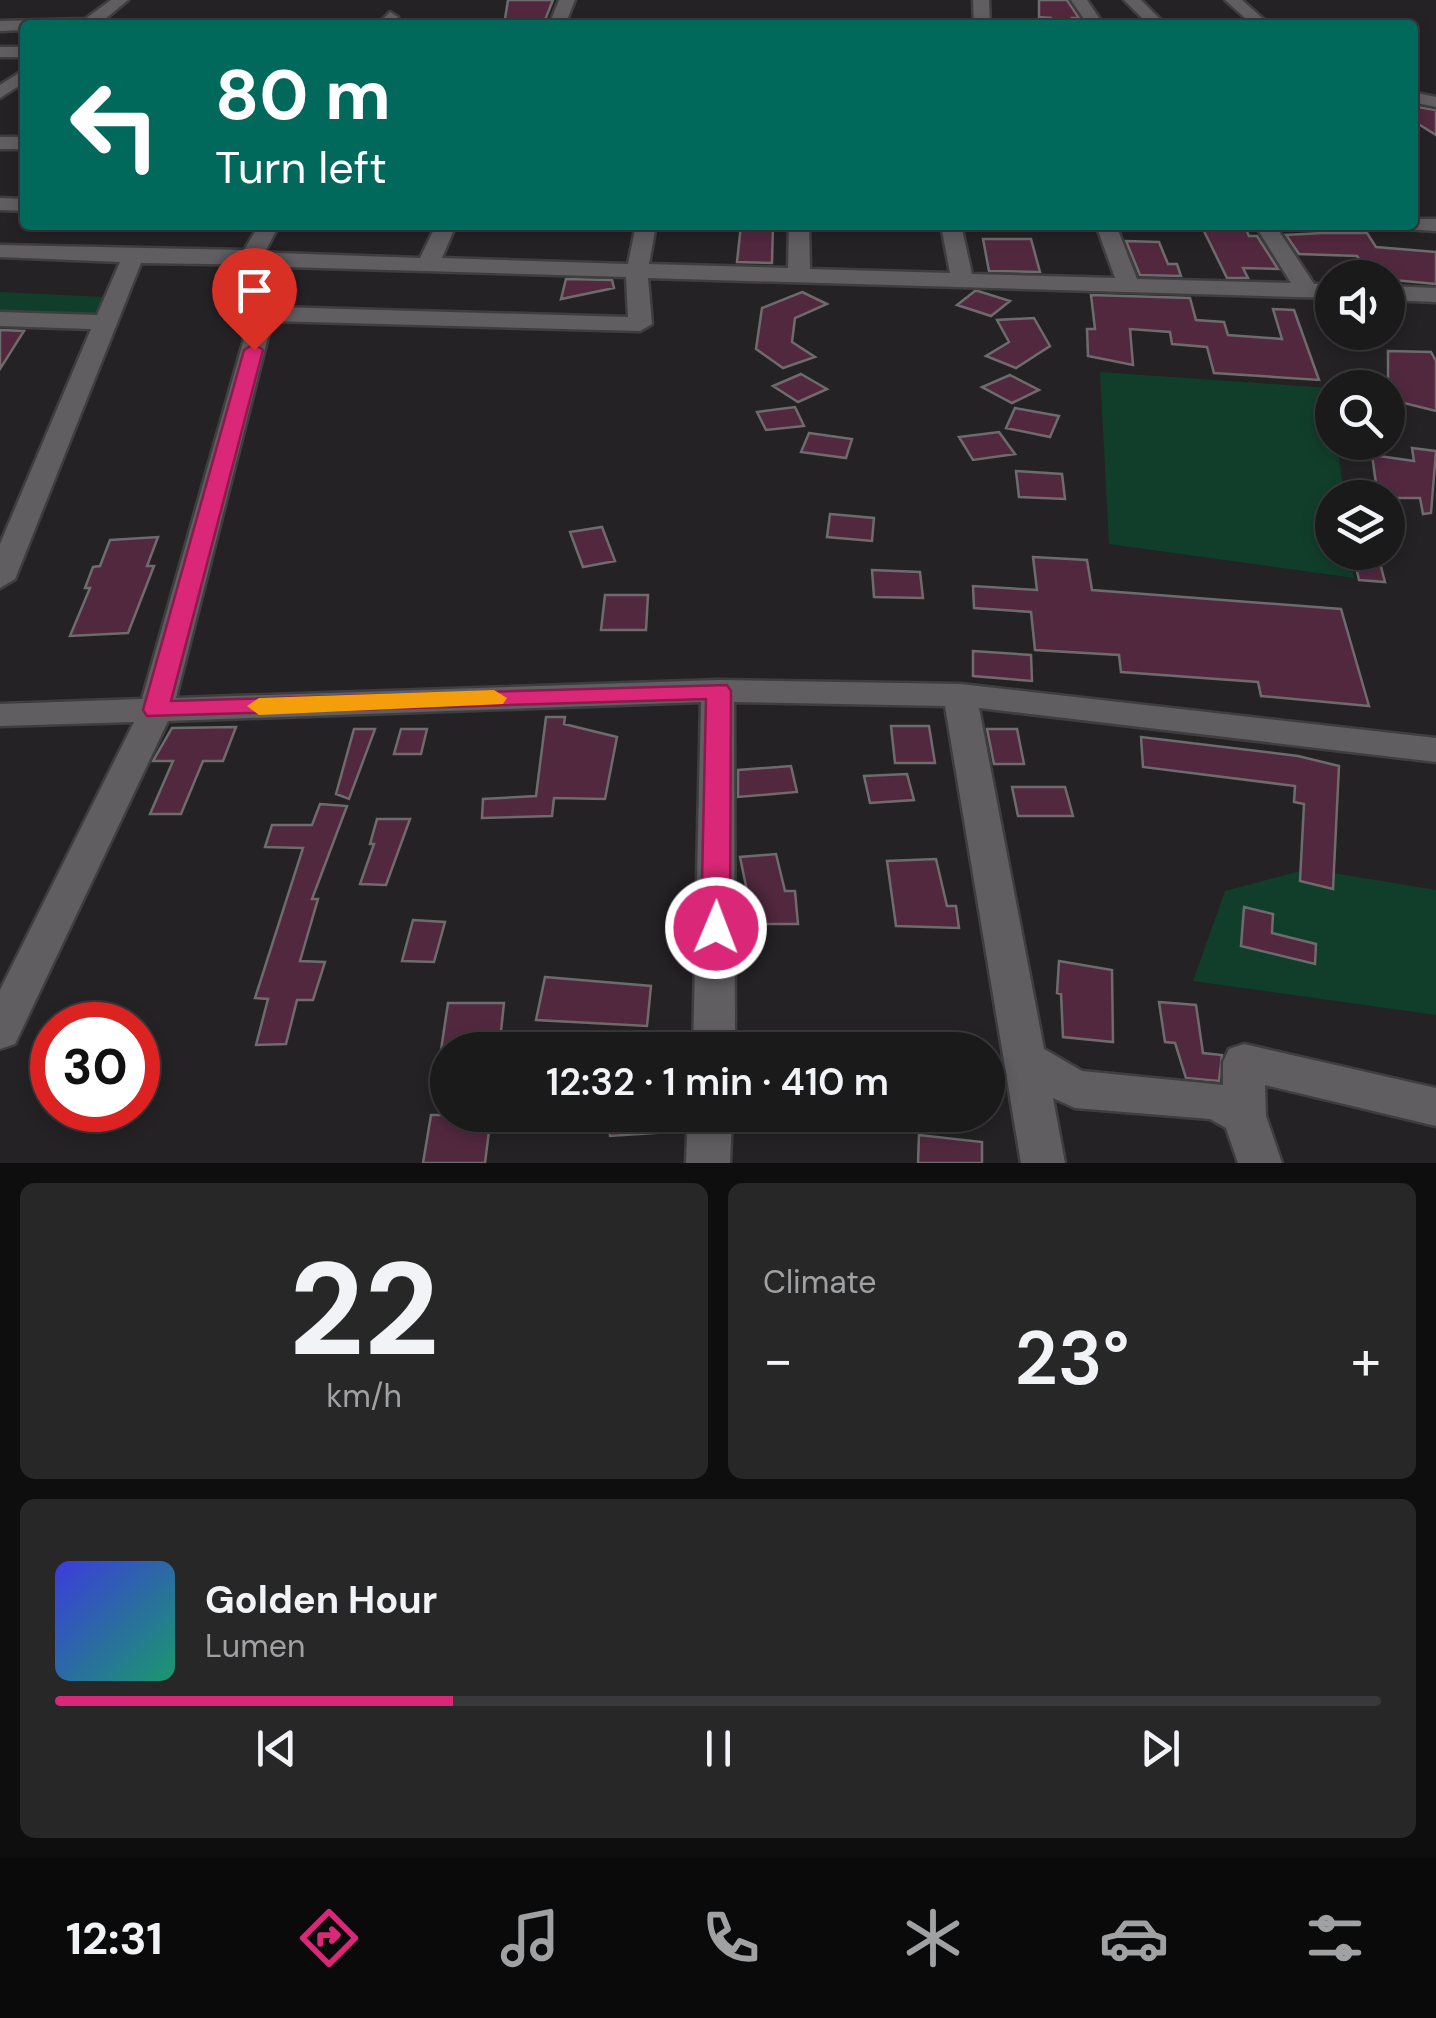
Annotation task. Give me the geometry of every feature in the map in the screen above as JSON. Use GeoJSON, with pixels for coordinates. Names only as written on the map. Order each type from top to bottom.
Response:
{"type":"FeatureCollection","features":[{"type":"Feature","properties":{"kind":"street"},"geometry":{"type":"LineString","coordinates":[[94,20],[120,0]]}},
{"type":"Feature","properties":{"kind":"street"},"geometry":{"type":"LineString","coordinates":[[1132,0],[1153,20]]}},
{"type":"Feature","properties":{"kind":"street"},"geometry":{"type":"LineString","coordinates":[[1233,0],[1256,20]]}},
{"type":"Feature","properties":{"kind":"street"},"geometry":{"type":"LineString","coordinates":[[0,93],[20,78]]}},
{"type":"Feature","properties":{"kind":"street"},"geometry":{"type":"LineString","coordinates":[[0,1032],[156,710],[263,314],[268,230]]}},
{"type":"Feature","properties":{"kind":"street"},"geometry":{"type":"LineString","coordinates":[[428,265],[444,230]]}},
{"type":"Feature","properties":{"kind":"street"},"geometry":{"type":"LineString","coordinates":[[263,314],[640,324],[636,272],[645,230]]}},
{"type":"Feature","properties":{"kind":"street"},"geometry":{"type":"LineString","coordinates":[[798,230],[799,276]]}},
{"type":"Feature","properties":{"kind":"street"},"geometry":{"type":"LineString","coordinates":[[953,230],[964,282]]}},
{"type":"Feature","properties":{"kind":"street"},"geometry":{"type":"LineString","coordinates":[[1108,230],[1129,286]]}},
{"type":"Feature","properties":{"kind":"street"},"geometry":{"type":"LineString","coordinates":[[1268,230],[1307,290]]}},
{"type":"Feature","properties":{"kind":"street"},"geometry":{"type":"LineString","coordinates":[[0,251],[1315,290]]}},
{"type":"Feature","properties":{"kind":"street"},"geometry":{"type":"LineString","coordinates":[[1,572],[133,256]]}},
{"type":"Feature","properties":{"kind":"street"},"geometry":{"type":"LineString","coordinates":[[1405,294],[1436,295]]}},
{"type":"Feature","properties":{"kind":"street"},"geometry":{"type":"LineString","coordinates":[[0,319],[106,322]]}},
{"type":"Feature","properties":{"kind":"street"},"geometry":{"type":"LineString","coordinates":[[714,1032],[718,691]]}},
{"type":"Feature","properties":{"kind":"street"},"geometry":{"type":"LineString","coordinates":[[0,715],[718,691],[960,695],[1436,750]]}},
{"type":"Feature","properties":{"kind":"street"},"geometry":{"type":"LineString","coordinates":[[960,695],[1044,1163]]}},
{"type":"Feature","properties":{"kind":"street"},"geometry":{"type":"LineString","coordinates":[[1026,1060],[1075,1089],[1216,1101],[1244,1116]]}},
{"type":"Feature","properties":{"kind":"street"},"geometry":{"type":"LineString","coordinates":[[1260,1163],[1244,1116],[1244,1062],[1436,1107]]}},
{"type":"Feature","properties":{"kind":"street"},"geometry":{"type":"LineString","coordinates":[[708,1163],[709,1132]]}},
{"type":"Feature","properties":{"kind":"green space"},"geometry":{"type":"Polygon","coordinates":[[[0,292],[106,297],[97,318],[0,318],[0,292]]]}},
{"type":"Feature","properties":{"kind":"green space"},"geometry":{"type":"Polygon","coordinates":[[[1100,372],[1315,387],[1315,460],[1339,460],[1342,480],[1315,480],[1315,570],[1353,570],[1354,578],[1109,544],[1100,372]]]}},
{"type":"Feature","properties":{"kind":"green space"},"geometry":{"type":"Polygon","coordinates":[[[1308,869],[1436,890],[1436,1015],[1193,981],[1225,891],[1308,869]]]}},
{"type":"Feature","properties":{"kind":"building"},"geometry":{"type":"Polygon","coordinates":[[[508,0],[553,0],[545,20],[505,20],[508,0]]]}},
{"type":"Feature","properties":{"kind":"building"},"geometry":{"type":"Polygon","coordinates":[[[1039,0],[1067,0],[1079,18],[1052,20],[1039,17],[1039,0]]]}},
{"type":"Feature","properties":{"kind":"building"},"geometry":{"type":"Polygon","coordinates":[[[1418,107],[1436,110],[1436,135],[1418,124],[1418,107]]]}},
{"type":"Feature","properties":{"kind":"building"},"geometry":{"type":"Polygon","coordinates":[[[740,230],[773,230],[772,263],[737,262],[740,230]]]}},
{"type":"Feature","properties":{"kind":"building"},"geometry":{"type":"Polygon","coordinates":[[[1203,230],[1246,230],[1249,236],[1257,236],[1278,269],[1243,268],[1248,278],[1227,278],[1203,230]]]}},
{"type":"Feature","properties":{"kind":"building"},"geometry":{"type":"Polygon","coordinates":[[[1367,233],[1376,247],[1436,252],[1436,284],[1405,281],[1405,260],[1299,254],[1286,235],[1367,233]]]}},
{"type":"Feature","properties":{"kind":"building"},"geometry":{"type":"Polygon","coordinates":[[[983,239],[1031,239],[1040,272],[989,271],[983,239]]]}},
{"type":"Feature","properties":{"kind":"building"},"geometry":{"type":"Polygon","coordinates":[[[1126,241],[1159,242],[1168,264],[1177,264],[1181,276],[1140,275],[1126,241]]]}},
{"type":"Feature","properties":{"kind":"building"},"geometry":{"type":"Polygon","coordinates":[[[566,279],[612,280],[614,288],[561,299],[566,279]]]}},
{"type":"Feature","properties":{"kind":"building"},"geometry":{"type":"Polygon","coordinates":[[[975,291],[1010,301],[991,316],[957,305],[975,291]]]}},
{"type":"Feature","properties":{"kind":"building"},"geometry":{"type":"Polygon","coordinates":[[[802,292],[827,304],[795,318],[792,342],[815,357],[783,368],[756,349],[762,308],[802,292]]]}},
{"type":"Feature","properties":{"kind":"building"},"geometry":{"type":"Polygon","coordinates":[[[1091,295],[1190,298],[1196,320],[1224,322],[1228,335],[1282,339],[1273,309],[1294,310],[1315,370],[1315,380],[1214,373],[1207,347],[1172,344],[1170,332],[1130,329],[1133,365],[1088,356],[1087,329],[1095,329],[1091,295]]]}},
{"type":"Feature","properties":{"kind":"building"},"geometry":{"type":"Polygon","coordinates":[[[1034,318],[1050,346],[1016,368],[986,356],[1009,342],[997,320],[1034,318]]]}},
{"type":"Feature","properties":{"kind":"building"},"geometry":{"type":"Polygon","coordinates":[[[0,330],[24,331],[0,369],[0,330]]]}},
{"type":"Feature","properties":{"kind":"building"},"geometry":{"type":"Polygon","coordinates":[[[1388,351],[1431,352],[1436,361],[1436,411],[1405,403],[1405,370],[1388,370],[1388,351]]]}},
{"type":"Feature","properties":{"kind":"building"},"geometry":{"type":"Polygon","coordinates":[[[801,374],[827,389],[798,402],[773,386],[801,374]]]}},
{"type":"Feature","properties":{"kind":"building"},"geometry":{"type":"Polygon","coordinates":[[[1010,375],[1039,390],[1012,403],[982,387],[1010,375]]]}},
{"type":"Feature","properties":{"kind":"building"},"geometry":{"type":"Polygon","coordinates":[[[795,407],[804,426],[766,430],[757,412],[795,407]]]}},
{"type":"Feature","properties":{"kind":"building"},"geometry":{"type":"Polygon","coordinates":[[[1015,408],[1059,416],[1050,437],[1006,428],[1015,408]]]}},
{"type":"Feature","properties":{"kind":"building"},"geometry":{"type":"Polygon","coordinates":[[[999,432],[1015,454],[973,460],[959,437],[999,432]]]}},
{"type":"Feature","properties":{"kind":"building"},"geometry":{"type":"Polygon","coordinates":[[[809,433],[852,439],[846,458],[801,452],[809,433]]]}},
{"type":"Feature","properties":{"kind":"building"},"geometry":{"type":"Polygon","coordinates":[[[1412,448],[1436,451],[1431,513],[1423,514],[1420,498],[1405,498],[1405,480],[1375,480],[1373,460],[1414,461],[1412,448]]]}},
{"type":"Feature","properties":{"kind":"building"},"geometry":{"type":"Polygon","coordinates":[[[1016,471],[1062,474],[1065,499],[1019,497],[1016,471]]]}},
{"type":"Feature","properties":{"kind":"building"},"geometry":{"type":"Polygon","coordinates":[[[830,514],[874,518],[872,541],[827,537],[830,514]]]}},
{"type":"Feature","properties":{"kind":"building"},"geometry":{"type":"Polygon","coordinates":[[[602,527],[615,561],[583,567],[570,532],[602,527]]]}},
{"type":"Feature","properties":{"kind":"building"},"geometry":{"type":"Polygon","coordinates":[[[158,537],[147,566],[154,566],[128,633],[70,636],[90,588],[85,588],[93,567],[100,566],[110,540],[158,537]]]}},
{"type":"Feature","properties":{"kind":"building"},"geometry":{"type":"Polygon","coordinates":[[[1033,557],[1087,560],[1092,590],[1341,609],[1369,706],[1261,696],[1258,682],[1121,672],[1119,655],[1035,650],[1031,612],[974,608],[973,586],[1037,590],[1033,557]]]}},
{"type":"Feature","properties":{"kind":"building"},"geometry":{"type":"Polygon","coordinates":[[[872,570],[920,572],[923,598],[874,597],[872,570]]]}},
{"type":"Feature","properties":{"kind":"building"},"geometry":{"type":"Polygon","coordinates":[[[1357,570],[1382,570],[1385,582],[1359,580],[1357,570]]]}},
{"type":"Feature","properties":{"kind":"building"},"geometry":{"type":"Polygon","coordinates":[[[605,595],[648,595],[646,630],[601,630],[605,595]]]}},
{"type":"Feature","properties":{"kind":"building"},"geometry":{"type":"Polygon","coordinates":[[[973,651],[1031,655],[1032,681],[973,676],[973,651]]]}},
{"type":"Feature","properties":{"kind":"building"},"geometry":{"type":"Polygon","coordinates":[[[546,717],[565,717],[564,724],[617,737],[605,799],[554,798],[552,816],[482,818],[483,799],[536,796],[546,717]]]}},
{"type":"Feature","properties":{"kind":"building"},"geometry":{"type":"Polygon","coordinates":[[[891,726],[929,726],[935,763],[895,763],[891,726]]]}},
{"type":"Feature","properties":{"kind":"building"},"geometry":{"type":"Polygon","coordinates":[[[236,727],[223,761],[203,761],[181,814],[150,814],[173,761],[153,761],[172,728],[236,727]]]}},
{"type":"Feature","properties":{"kind":"building"},"geometry":{"type":"Polygon","coordinates":[[[354,729],[375,729],[349,799],[336,794],[354,729]]]}},
{"type":"Feature","properties":{"kind":"building"},"geometry":{"type":"Polygon","coordinates":[[[401,729],[427,729],[421,754],[394,754],[401,729]]]}},
{"type":"Feature","properties":{"kind":"building"},"geometry":{"type":"Polygon","coordinates":[[[987,729],[1017,729],[1024,764],[994,764],[987,729]]]}},
{"type":"Feature","properties":{"kind":"building"},"geometry":{"type":"Polygon","coordinates":[[[1141,737],[1298,756],[1339,766],[1333,889],[1300,881],[1304,804],[1294,802],[1295,786],[1143,767],[1141,737]]]}},
{"type":"Feature","properties":{"kind":"building"},"geometry":{"type":"Polygon","coordinates":[[[791,766],[797,792],[738,797],[738,770],[791,766]]]}},
{"type":"Feature","properties":{"kind":"building"},"geometry":{"type":"Polygon","coordinates":[[[907,774],[914,800],[870,803],[864,776],[907,774]]]}},
{"type":"Feature","properties":{"kind":"building"},"geometry":{"type":"Polygon","coordinates":[[[1012,787],[1065,787],[1073,816],[1018,816],[1012,787]]]}},
{"type":"Feature","properties":{"kind":"building"},"geometry":{"type":"Polygon","coordinates":[[[320,804],[347,806],[312,899],[318,899],[300,961],[325,962],[313,1000],[297,1000],[286,1044],[256,1045],[268,999],[255,998],[303,848],[265,847],[272,825],[312,825],[320,804]]]}},
{"type":"Feature","properties":{"kind":"building"},"geometry":{"type":"Polygon","coordinates":[[[377,819],[410,819],[386,885],[360,884],[374,844],[370,844],[377,819]]]}},
{"type":"Feature","properties":{"kind":"building"},"geometry":{"type":"Polygon","coordinates":[[[776,854],[785,891],[795,891],[798,924],[738,924],[738,891],[747,891],[740,857],[776,854]]]}},
{"type":"Feature","properties":{"kind":"building"},"geometry":{"type":"Polygon","coordinates":[[[936,859],[947,906],[956,906],[959,928],[896,926],[887,861],[936,859]]]}},
{"type":"Feature","properties":{"kind":"building"},"geometry":{"type":"Polygon","coordinates":[[[1244,907],[1273,914],[1272,933],[1316,944],[1315,964],[1241,946],[1244,907]]]}},
{"type":"Feature","properties":{"kind":"building"},"geometry":{"type":"Polygon","coordinates":[[[413,920],[445,922],[434,962],[402,961],[413,920]]]}},
{"type":"Feature","properties":{"kind":"building"},"geometry":{"type":"Polygon","coordinates":[[[1059,961],[1112,970],[1113,1042],[1063,1037],[1061,994],[1057,993],[1059,961]]]}},
{"type":"Feature","properties":{"kind":"building"},"geometry":{"type":"Polygon","coordinates":[[[545,977],[651,986],[647,1026],[536,1020],[545,977]]]}},
{"type":"Feature","properties":{"kind":"building"},"geometry":{"type":"Polygon","coordinates":[[[1159,1002],[1196,1005],[1203,1053],[1222,1055],[1219,1081],[1186,1078],[1175,1043],[1165,1042],[1159,1002]]]}},
{"type":"Feature","properties":{"kind":"building"},"geometry":{"type":"Polygon","coordinates":[[[448,1003],[504,1003],[501,1032],[444,1032],[448,1003]]]}},
{"type":"Feature","properties":{"kind":"building"},"geometry":{"type":"Polygon","coordinates":[[[430,1121],[430,1132],[489,1132],[485,1163],[423,1163],[430,1121]]]}},
{"type":"Feature","properties":{"kind":"building"},"geometry":{"type":"Polygon","coordinates":[[[610,1132],[669,1132],[610,1136],[610,1132]]]}},
{"type":"Feature","properties":{"kind":"building"},"geometry":{"type":"Polygon","coordinates":[[[919,1135],[982,1142],[982,1163],[918,1163],[919,1135]]]}},
{"type":"Feature","properties":{"kind":"slow traffic"},"geometry":{"type":"LineString","coordinates":[[259,706],[494,698]]}},
{"type":"Feature","properties":{"kind":"route"},"geometry":{"type":"LineString","coordinates":[[254,350],[156,710],[718,691],[716,928]]}}]}
